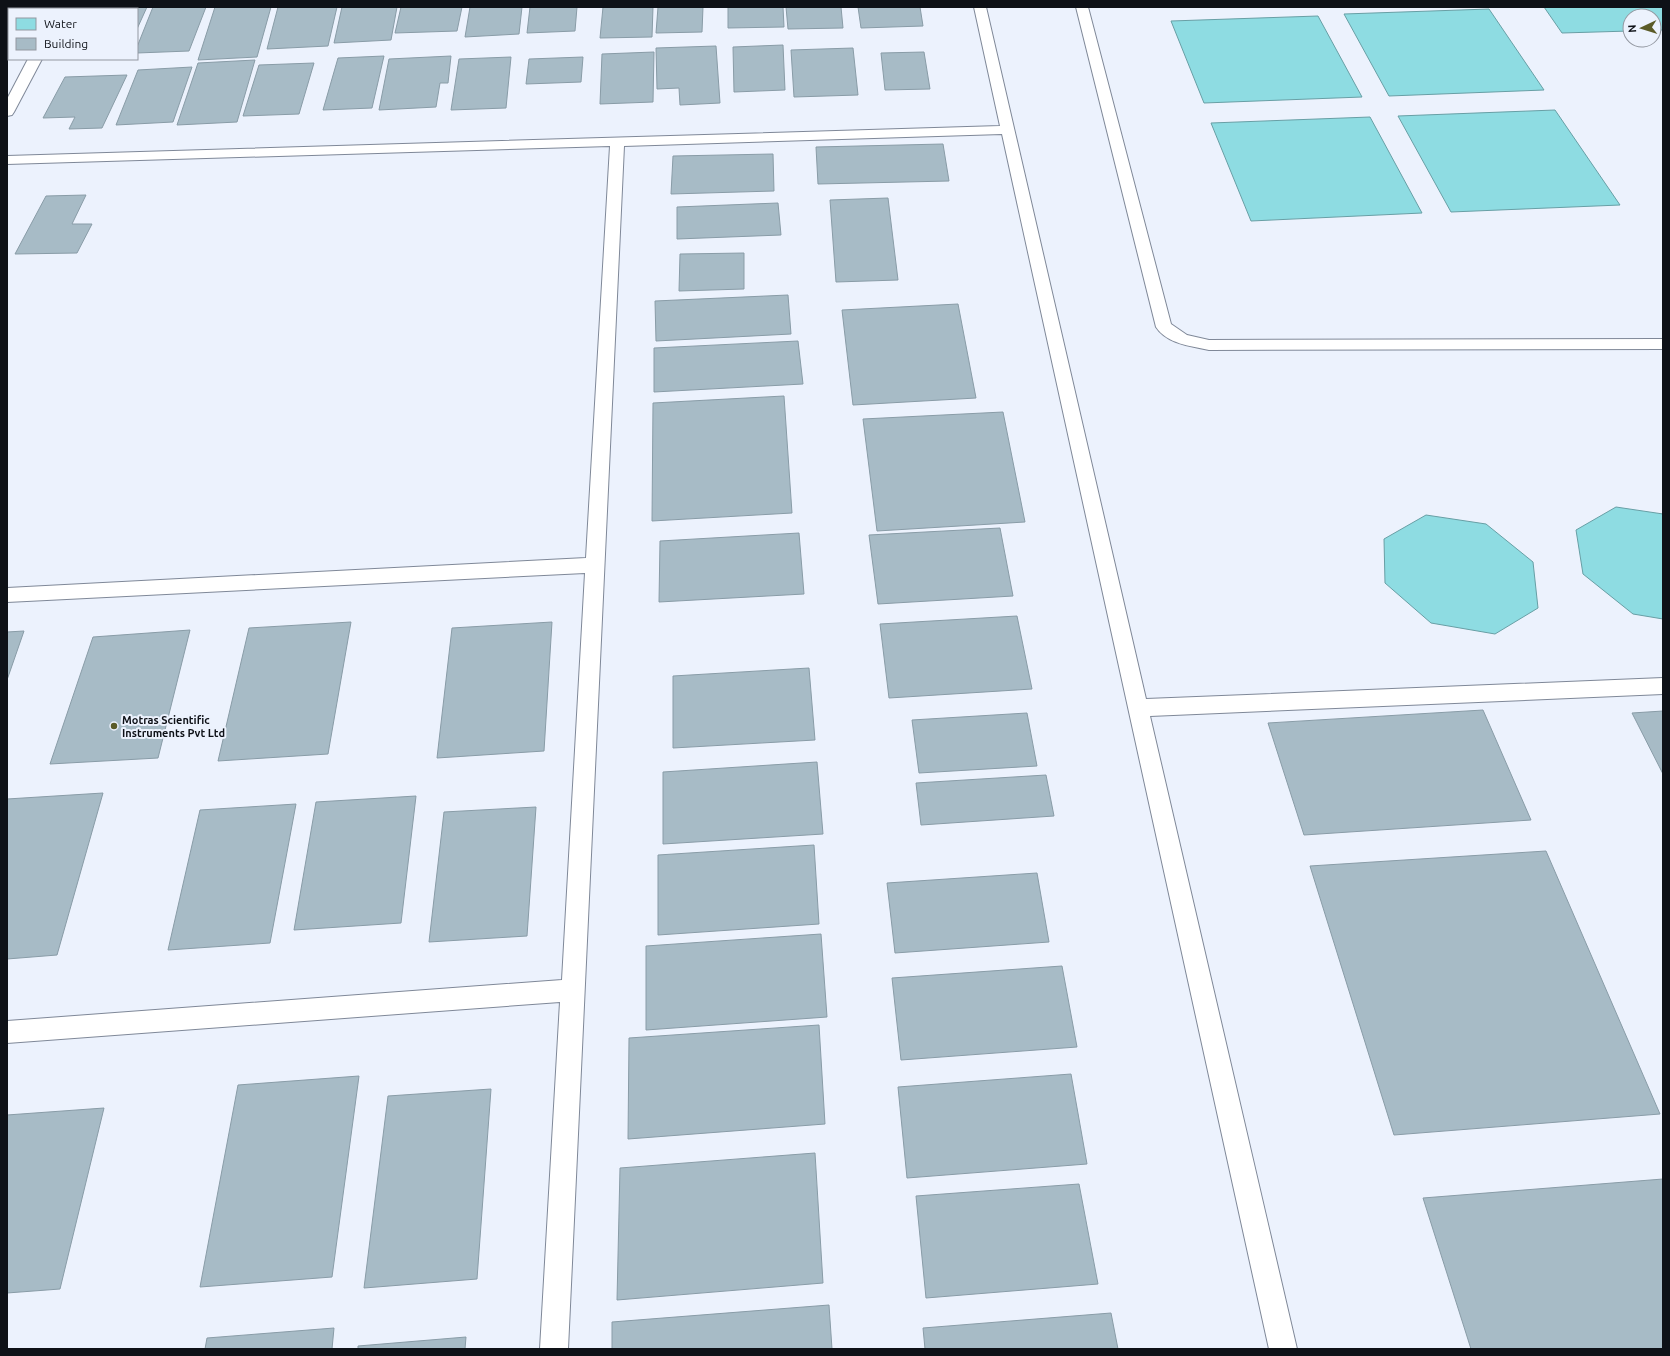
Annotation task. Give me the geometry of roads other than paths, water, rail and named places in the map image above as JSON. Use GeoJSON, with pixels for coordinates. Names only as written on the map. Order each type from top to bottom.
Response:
{"type":"FeatureCollection","features":[{"type":"Feature","properties":{"kind":"lane"},"geometry":{"type":"LineString","coordinates":[[980,7],[1283,1349]]}},
{"type":"Feature","properties":{"kind":"lane"},"geometry":{"type":"LineString","coordinates":[[1082,7],[1164,327],[1182,339],[1209,345],[1663,344]]}},
{"type":"Feature","properties":{"kind":"lane"},"geometry":{"type":"LineString","coordinates":[[7,112],[34,60]]}},
{"type":"Feature","properties":{"kind":"lane"},"geometry":{"type":"LineString","coordinates":[[7,160],[1008,130]]}},
{"type":"Feature","properties":{"kind":"lane"},"geometry":{"type":"LineString","coordinates":[[554,1349],[617,142]]}},
{"type":"Feature","properties":{"kind":"lane"},"geometry":{"type":"LineString","coordinates":[[7,595],[595,565]]}},
{"type":"Feature","properties":{"kind":"lane"},"geometry":{"type":"LineString","coordinates":[[1138,708],[1663,686]]}},
{"type":"Feature","properties":{"kind":"lane"},"geometry":{"type":"LineString","coordinates":[[7,1032],[572,990]]}},
{"type":"Feature","properties":{"kind":"water"},"geometry":{"type":"Polygon","coordinates":[[[1544,7],[1663,7],[1663,30],[1662,8],[1622,8],[1622,31],[1562,33],[1544,7]]]}},
{"type":"Feature","properties":{"kind":"water"},"geometry":{"type":"Polygon","coordinates":[[[1489,9],[1544,90],[1389,96],[1344,14],[1489,9]]]}},
{"type":"Feature","properties":{"kind":"water"},"geometry":{"type":"Polygon","coordinates":[[[1318,16],[1362,97],[1204,103],[1171,21],[1318,16]]]}},
{"type":"Feature","properties":{"kind":"water"},"geometry":{"type":"Polygon","coordinates":[[[1555,110],[1620,205],[1451,212],[1398,116],[1555,110]]]}},
{"type":"Feature","properties":{"kind":"water"},"geometry":{"type":"Polygon","coordinates":[[[1370,117],[1422,213],[1251,221],[1211,123],[1370,117]]]}},
{"type":"Feature","properties":{"kind":"water"},"geometry":{"type":"Polygon","coordinates":[[[1616,507],[1663,514],[1663,619],[1633,614],[1583,574],[1576,530],[1616,507]]]}},
{"type":"Feature","properties":{"kind":"water"},"geometry":{"type":"Polygon","coordinates":[[[1426,515],[1486,524],[1533,562],[1538,608],[1495,634],[1431,623],[1385,583],[1384,539],[1426,515]]]}},
{"type":"Feature","properties":{"kind":"place","name":"Motras Scientific Instruments Pvt Ltd"},"geometry":{"type":"Point","coordinates":[114,726]}}]}
